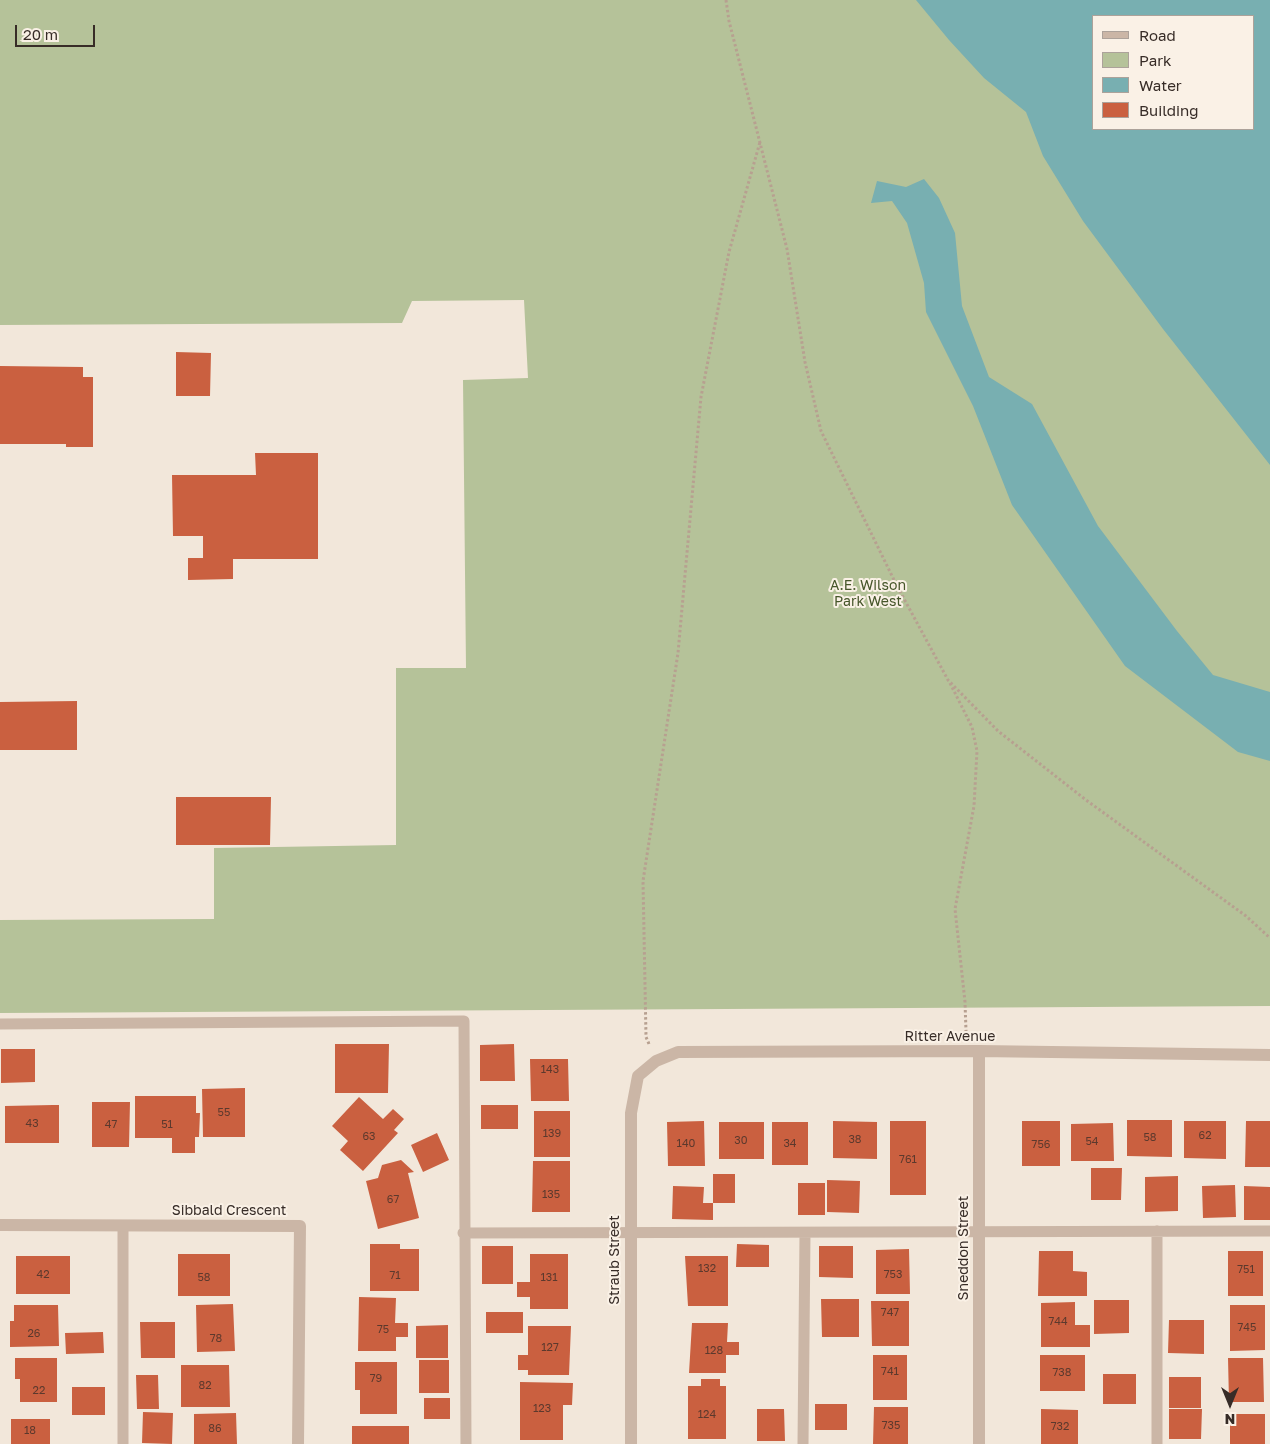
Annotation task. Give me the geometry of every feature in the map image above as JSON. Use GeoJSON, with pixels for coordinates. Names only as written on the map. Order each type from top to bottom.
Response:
{"type":"FeatureCollection","features":[{"type":"Feature","properties":{"kind":"street","name":"Ritter Avenue"},"geometry":{"type":"LineString","coordinates":[[638,1076],[656,1062],[678,1052],[972,1051],[1270,1055]]}},
{"type":"Feature","properties":{"kind":"street","name":"Sneddon Street"},"geometry":{"type":"LineString","coordinates":[[972,1051],[980,1233],[979,1444]]}},
{"type":"Feature","properties":{"kind":"street","name":"Straub Street"},"geometry":{"type":"LineString","coordinates":[[631,1444],[631,1114],[638,1076]]}},
{"type":"Feature","properties":{"kind":"street","name":"Sibbald Crescent"},"geometry":{"type":"LineString","coordinates":[[0,1225],[300,1226],[298,1444]]}},
{"type":"Feature","properties":{"kind":"lane"},"geometry":{"type":"LineString","coordinates":[[0,1024],[464,1021],[463,1233],[466,1444]]}},
{"type":"Feature","properties":{"kind":"lane"},"geometry":{"type":"LineString","coordinates":[[123,1226],[123,1444]]}},
{"type":"Feature","properties":{"kind":"lane"},"geometry":{"type":"LineString","coordinates":[[463,1233],[980,1233],[1270,1230]]}},
{"type":"Feature","properties":{"kind":"lane"},"geometry":{"type":"LineString","coordinates":[[1157,1231],[1157,1444]]}},
{"type":"Feature","properties":{"kind":"lane"},"geometry":{"type":"LineString","coordinates":[[803,1444],[805,1233]]}},
{"type":"Feature","properties":{"kind":"path"},"geometry":{"type":"LineString","coordinates":[[726,0],[729,21],[788,249],[805,362],[821,431],[892,576],[972,727],[977,751],[974,806],[955,908],[972,1051]]}},
{"type":"Feature","properties":{"kind":"path"},"geometry":{"type":"LineString","coordinates":[[656,1062],[646,1038],[643,881],[678,652],[702,397],[729,252],[760,141]]}},
{"type":"Feature","properties":{"kind":"path"},"geometry":{"type":"LineString","coordinates":[[948,680],[998,731],[1086,800],[1246,916],[1270,938]]}},
{"type":"Feature","properties":{"kind":"green space","name":"A.E. Wilson Park West"},"geometry":{"type":"Polygon","coordinates":[[[0,0],[1270,0],[1270,1006],[0,1013],[0,920],[214,919],[214,848],[396,845],[396,668],[466,668],[463,380],[528,378],[524,300],[412,301],[402,323],[0,325],[0,0]]]}},
{"type":"Feature","properties":{"kind":"water"},"geometry":{"type":"Polygon","coordinates":[[[916,0],[1270,0],[1270,465],[1163,329],[1083,221],[1043,156],[1026,112],[984,78],[916,0]]]}},
{"type":"Feature","properties":{"kind":"water"},"geometry":{"type":"Polygon","coordinates":[[[924,179],[939,198],[955,233],[962,306],[989,377],[1032,404],[1098,526],[1177,631],[1213,675],[1270,692],[1270,761],[1238,752],[1125,666],[1012,505],[973,406],[926,312],[924,283],[907,223],[892,201],[871,203],[877,181],[906,187],[924,179]]]}},
{"type":"Feature","properties":{"kind":"building"},"geometry":{"type":"Polygon","coordinates":[[[176,352],[211,353],[210,396],[176,396],[176,352]]]}},
{"type":"Feature","properties":{"kind":"building"},"geometry":{"type":"Polygon","coordinates":[[[0,366],[83,367],[83,377],[93,377],[93,447],[66,447],[66,444],[0,444],[0,366]]]}},
{"type":"Feature","properties":{"kind":"building"},"geometry":{"type":"Polygon","coordinates":[[[255,453],[318,453],[318,559],[233,559],[233,579],[188,580],[188,558],[203,558],[203,536],[173,536],[172,475],[256,475],[255,453]]]}},
{"type":"Feature","properties":{"kind":"building"},"geometry":{"type":"Polygon","coordinates":[[[77,701],[77,750],[0,750],[0,702],[77,701]]]}},
{"type":"Feature","properties":{"kind":"building"},"geometry":{"type":"Polygon","coordinates":[[[176,797],[271,797],[270,845],[176,845],[176,797]]]}},
{"type":"Feature","properties":{"kind":"building"},"geometry":{"type":"Polygon","coordinates":[[[335,1044],[389,1044],[388,1093],[335,1093],[335,1044]]]}},
{"type":"Feature","properties":{"kind":"building"},"geometry":{"type":"Polygon","coordinates":[[[514,1044],[515,1081],[480,1081],[480,1045],[514,1044]]]}},
{"type":"Feature","properties":{"kind":"building"},"geometry":{"type":"Polygon","coordinates":[[[1,1049],[35,1049],[35,1082],[1,1083],[1,1049]]]}},
{"type":"Feature","properties":{"kind":"building"},"geometry":{"type":"Polygon","coordinates":[[[530,1059],[568,1059],[569,1101],[531,1101],[530,1059]]]}},
{"type":"Feature","properties":{"kind":"building"},"geometry":{"type":"Polygon","coordinates":[[[245,1088],[245,1137],[203,1137],[202,1089],[245,1088]]]}},
{"type":"Feature","properties":{"kind":"building"},"geometry":{"type":"Polygon","coordinates":[[[135,1096],[196,1096],[196,1113],[200,1113],[199,1137],[195,1137],[195,1153],[172,1153],[172,1138],[135,1138],[135,1096]]]}},
{"type":"Feature","properties":{"kind":"building"},"geometry":{"type":"Polygon","coordinates":[[[359,1097],[383,1119],[393,1109],[404,1119],[394,1130],[398,1133],[363,1171],[340,1150],[348,1141],[332,1126],[359,1097]]]}},
{"type":"Feature","properties":{"kind":"building"},"geometry":{"type":"Polygon","coordinates":[[[92,1102],[130,1102],[129,1147],[92,1147],[92,1102]]]}},
{"type":"Feature","properties":{"kind":"building"},"geometry":{"type":"Polygon","coordinates":[[[59,1105],[59,1143],[5,1143],[5,1106],[59,1105]]]}},
{"type":"Feature","properties":{"kind":"building"},"geometry":{"type":"Polygon","coordinates":[[[481,1105],[518,1105],[518,1129],[481,1129],[481,1105]]]}},
{"type":"Feature","properties":{"kind":"building"},"geometry":{"type":"Polygon","coordinates":[[[534,1111],[570,1111],[570,1157],[534,1157],[534,1111]]]}},
{"type":"Feature","properties":{"kind":"building"},"geometry":{"type":"Polygon","coordinates":[[[1127,1120],[1172,1120],[1172,1157],[1127,1156],[1127,1120]]]}},
{"type":"Feature","properties":{"kind":"building"},"geometry":{"type":"Polygon","coordinates":[[[704,1121],[705,1166],[668,1166],[667,1122],[704,1121]]]}},
{"type":"Feature","properties":{"kind":"building"},"geometry":{"type":"Polygon","coordinates":[[[833,1121],[877,1122],[877,1159],[833,1158],[833,1121]]]}},
{"type":"Feature","properties":{"kind":"building"},"geometry":{"type":"Polygon","coordinates":[[[890,1121],[926,1121],[926,1195],[890,1195],[890,1121]]]}},
{"type":"Feature","properties":{"kind":"building"},"geometry":{"type":"Polygon","coordinates":[[[1022,1121],[1060,1121],[1060,1166],[1022,1166],[1022,1121]]]}},
{"type":"Feature","properties":{"kind":"building"},"geometry":{"type":"Polygon","coordinates":[[[1184,1121],[1226,1121],[1226,1159],[1184,1158],[1184,1121]]]}},
{"type":"Feature","properties":{"kind":"building"},"geometry":{"type":"Polygon","coordinates":[[[1246,1121],[1270,1121],[1270,1167],[1245,1167],[1246,1121]]]}},
{"type":"Feature","properties":{"kind":"building"},"geometry":{"type":"Polygon","coordinates":[[[719,1122],[764,1122],[764,1159],[719,1159],[719,1122]]]}},
{"type":"Feature","properties":{"kind":"building"},"geometry":{"type":"Polygon","coordinates":[[[772,1122],[808,1122],[808,1165],[772,1165],[772,1122]]]}},
{"type":"Feature","properties":{"kind":"building"},"geometry":{"type":"Polygon","coordinates":[[[1113,1123],[1114,1161],[1071,1161],[1071,1124],[1113,1123]]]}},
{"type":"Feature","properties":{"kind":"building"},"geometry":{"type":"Polygon","coordinates":[[[437,1133],[449,1160],[423,1172],[411,1145],[437,1133]]]}},
{"type":"Feature","properties":{"kind":"building"},"geometry":{"type":"Polygon","coordinates":[[[401,1160],[414,1172],[408,1173],[419,1218],[378,1229],[366,1181],[378,1178],[382,1165],[401,1160]]]}},
{"type":"Feature","properties":{"kind":"building"},"geometry":{"type":"Polygon","coordinates":[[[533,1161],[570,1161],[570,1212],[532,1212],[533,1161]]]}},
{"type":"Feature","properties":{"kind":"building"},"geometry":{"type":"Polygon","coordinates":[[[1091,1168],[1122,1168],[1121,1200],[1091,1200],[1091,1168]]]}},
{"type":"Feature","properties":{"kind":"building"},"geometry":{"type":"Polygon","coordinates":[[[713,1174],[735,1174],[735,1203],[713,1203],[713,1174]]]}},
{"type":"Feature","properties":{"kind":"building"},"geometry":{"type":"Polygon","coordinates":[[[1178,1176],[1178,1211],[1145,1212],[1145,1177],[1178,1176]]]}},
{"type":"Feature","properties":{"kind":"building"},"geometry":{"type":"Polygon","coordinates":[[[827,1180],[860,1181],[859,1213],[827,1212],[827,1180]]]}},
{"type":"Feature","properties":{"kind":"building"},"geometry":{"type":"Polygon","coordinates":[[[798,1183],[825,1183],[825,1215],[798,1215],[798,1183]]]}},
{"type":"Feature","properties":{"kind":"building"},"geometry":{"type":"Polygon","coordinates":[[[1235,1185],[1236,1217],[1203,1218],[1202,1186],[1235,1185]]]}},
{"type":"Feature","properties":{"kind":"building"},"geometry":{"type":"Polygon","coordinates":[[[673,1186],[704,1187],[703,1203],[713,1203],[713,1220],[672,1219],[673,1186]]]}},
{"type":"Feature","properties":{"kind":"building"},"geometry":{"type":"Polygon","coordinates":[[[1244,1186],[1270,1187],[1270,1220],[1244,1220],[1244,1186]]]}},
{"type":"Feature","properties":{"kind":"building"},"geometry":{"type":"Polygon","coordinates":[[[370,1244],[400,1244],[400,1249],[419,1249],[419,1291],[370,1291],[370,1244]]]}},
{"type":"Feature","properties":{"kind":"building"},"geometry":{"type":"Polygon","coordinates":[[[737,1244],[769,1245],[769,1267],[736,1267],[737,1244]]]}},
{"type":"Feature","properties":{"kind":"building"},"geometry":{"type":"Polygon","coordinates":[[[482,1246],[513,1246],[513,1284],[482,1284],[482,1246]]]}},
{"type":"Feature","properties":{"kind":"building"},"geometry":{"type":"Polygon","coordinates":[[[819,1246],[853,1246],[853,1278],[819,1277],[819,1246]]]}},
{"type":"Feature","properties":{"kind":"building"},"geometry":{"type":"Polygon","coordinates":[[[909,1249],[910,1294],[876,1294],[876,1250],[909,1249]]]}},
{"type":"Feature","properties":{"kind":"building"},"geometry":{"type":"Polygon","coordinates":[[[1039,1251],[1073,1251],[1073,1271],[1087,1272],[1087,1296],[1038,1296],[1039,1251]]]}},
{"type":"Feature","properties":{"kind":"building"},"geometry":{"type":"Polygon","coordinates":[[[1228,1251],[1263,1251],[1263,1296],[1228,1296],[1228,1251]]]}},
{"type":"Feature","properties":{"kind":"building"},"geometry":{"type":"Polygon","coordinates":[[[178,1254],[230,1254],[230,1296],[178,1296],[178,1254]]]}},
{"type":"Feature","properties":{"kind":"building"},"geometry":{"type":"Polygon","coordinates":[[[530,1254],[568,1254],[568,1309],[530,1309],[530,1297],[517,1297],[517,1282],[530,1282],[530,1254]]]}},
{"type":"Feature","properties":{"kind":"building"},"geometry":{"type":"Polygon","coordinates":[[[16,1256],[70,1256],[70,1294],[16,1294],[16,1256]]]}},
{"type":"Feature","properties":{"kind":"building"},"geometry":{"type":"Polygon","coordinates":[[[685,1256],[728,1256],[728,1306],[688,1306],[685,1256]]]}},
{"type":"Feature","properties":{"kind":"building"},"geometry":{"type":"Polygon","coordinates":[[[359,1297],[396,1298],[395,1323],[408,1323],[408,1337],[396,1337],[396,1351],[358,1351],[359,1297]]]}},
{"type":"Feature","properties":{"kind":"building"},"geometry":{"type":"Polygon","coordinates":[[[821,1299],[859,1299],[859,1337],[822,1337],[821,1299]]]}},
{"type":"Feature","properties":{"kind":"building"},"geometry":{"type":"Polygon","coordinates":[[[1094,1300],[1129,1300],[1129,1333],[1094,1334],[1094,1300]]]}},
{"type":"Feature","properties":{"kind":"building"},"geometry":{"type":"Polygon","coordinates":[[[871,1301],[909,1301],[909,1346],[872,1346],[871,1301]]]}},
{"type":"Feature","properties":{"kind":"building"},"geometry":{"type":"Polygon","coordinates":[[[1075,1302],[1075,1325],[1090,1325],[1090,1347],[1041,1347],[1041,1303],[1075,1302]]]}},
{"type":"Feature","properties":{"kind":"building"},"geometry":{"type":"Polygon","coordinates":[[[233,1304],[235,1351],[197,1352],[196,1305],[233,1304]]]}},
{"type":"Feature","properties":{"kind":"building"},"geometry":{"type":"Polygon","coordinates":[[[14,1305],[58,1305],[59,1346],[10,1347],[10,1321],[14,1321],[14,1305]]]}},
{"type":"Feature","properties":{"kind":"building"},"geometry":{"type":"Polygon","coordinates":[[[1230,1305],[1265,1305],[1265,1350],[1230,1351],[1230,1305]]]}},
{"type":"Feature","properties":{"kind":"building"},"geometry":{"type":"Polygon","coordinates":[[[486,1312],[523,1312],[523,1333],[486,1333],[486,1312]]]}},
{"type":"Feature","properties":{"kind":"building"},"geometry":{"type":"Polygon","coordinates":[[[1169,1320],[1204,1320],[1204,1354],[1168,1353],[1169,1320]]]}},
{"type":"Feature","properties":{"kind":"building"},"geometry":{"type":"Polygon","coordinates":[[[140,1322],[175,1322],[175,1358],[141,1358],[140,1322]]]}},
{"type":"Feature","properties":{"kind":"building"},"geometry":{"type":"Polygon","coordinates":[[[692,1323],[728,1323],[727,1342],[739,1342],[739,1355],[726,1355],[726,1373],[689,1373],[692,1323]]]}},
{"type":"Feature","properties":{"kind":"building"},"geometry":{"type":"Polygon","coordinates":[[[448,1325],[448,1358],[416,1358],[416,1326],[448,1325]]]}},
{"type":"Feature","properties":{"kind":"building"},"geometry":{"type":"Polygon","coordinates":[[[528,1326],[571,1326],[569,1375],[528,1375],[528,1370],[518,1370],[518,1355],[528,1355],[528,1326]]]}},
{"type":"Feature","properties":{"kind":"building"},"geometry":{"type":"Polygon","coordinates":[[[103,1332],[104,1353],[66,1354],[65,1333],[103,1332]]]}},
{"type":"Feature","properties":{"kind":"building"},"geometry":{"type":"Polygon","coordinates":[[[873,1355],[907,1355],[907,1400],[873,1400],[873,1355]]]}},
{"type":"Feature","properties":{"kind":"building"},"geometry":{"type":"Polygon","coordinates":[[[1040,1355],[1085,1355],[1085,1391],[1040,1391],[1040,1355]]]}},
{"type":"Feature","properties":{"kind":"building"},"geometry":{"type":"Polygon","coordinates":[[[15,1358],[57,1358],[57,1402],[20,1402],[20,1379],[15,1379],[15,1358]]]}},
{"type":"Feature","properties":{"kind":"building"},"geometry":{"type":"Polygon","coordinates":[[[1228,1358],[1263,1358],[1264,1402],[1229,1402],[1228,1358]]]}},
{"type":"Feature","properties":{"kind":"building"},"geometry":{"type":"Polygon","coordinates":[[[419,1360],[449,1360],[449,1393],[419,1393],[419,1360]]]}},
{"type":"Feature","properties":{"kind":"building"},"geometry":{"type":"Polygon","coordinates":[[[355,1362],[397,1362],[397,1414],[360,1414],[360,1390],[355,1390],[355,1362]]]}},
{"type":"Feature","properties":{"kind":"building"},"geometry":{"type":"Polygon","coordinates":[[[181,1365],[229,1365],[230,1407],[181,1407],[181,1365]]]}},
{"type":"Feature","properties":{"kind":"building"},"geometry":{"type":"Polygon","coordinates":[[[1103,1374],[1136,1374],[1136,1404],[1103,1404],[1103,1374]]]}},
{"type":"Feature","properties":{"kind":"building"},"geometry":{"type":"Polygon","coordinates":[[[136,1375],[158,1375],[159,1409],[137,1409],[136,1375]]]}},
{"type":"Feature","properties":{"kind":"building"},"geometry":{"type":"Polygon","coordinates":[[[1169,1377],[1201,1377],[1201,1408],[1169,1408],[1169,1377]]]}},
{"type":"Feature","properties":{"kind":"building"},"geometry":{"type":"Polygon","coordinates":[[[701,1379],[720,1379],[720,1386],[726,1386],[726,1439],[688,1439],[688,1386],[701,1386],[701,1379]]]}},
{"type":"Feature","properties":{"kind":"building"},"geometry":{"type":"Polygon","coordinates":[[[520,1382],[573,1383],[572,1405],[563,1405],[563,1440],[520,1440],[520,1382]]]}},
{"type":"Feature","properties":{"kind":"building"},"geometry":{"type":"Polygon","coordinates":[[[72,1387],[105,1387],[105,1415],[72,1415],[72,1387]]]}},
{"type":"Feature","properties":{"kind":"building"},"geometry":{"type":"Polygon","coordinates":[[[424,1398],[450,1398],[450,1419],[424,1419],[424,1398]]]}},
{"type":"Feature","properties":{"kind":"building"},"geometry":{"type":"Polygon","coordinates":[[[815,1404],[847,1404],[847,1430],[815,1430],[815,1404]]]}},
{"type":"Feature","properties":{"kind":"building"},"geometry":{"type":"Polygon","coordinates":[[[874,1407],[908,1407],[908,1444],[873,1444],[874,1407]]]}},
{"type":"Feature","properties":{"kind":"building"},"geometry":{"type":"Polygon","coordinates":[[[757,1409],[784,1409],[785,1441],[757,1441],[757,1409]]]}},
{"type":"Feature","properties":{"kind":"building"},"geometry":{"type":"Polygon","coordinates":[[[1041,1409],[1078,1410],[1078,1444],[1041,1444],[1041,1409]]]}},
{"type":"Feature","properties":{"kind":"building"},"geometry":{"type":"Polygon","coordinates":[[[1169,1409],[1202,1409],[1201,1439],[1169,1439],[1169,1409]]]}},
{"type":"Feature","properties":{"kind":"building"},"geometry":{"type":"Polygon","coordinates":[[[143,1412],[173,1413],[172,1444],[142,1443],[143,1412]]]}},
{"type":"Feature","properties":{"kind":"building"},"geometry":{"type":"Polygon","coordinates":[[[236,1413],[237,1444],[194,1444],[194,1414],[236,1413]]]}},
{"type":"Feature","properties":{"kind":"building"},"geometry":{"type":"Polygon","coordinates":[[[1230,1414],[1265,1414],[1265,1444],[1230,1444],[1230,1414]]]}},
{"type":"Feature","properties":{"kind":"building"},"geometry":{"type":"Polygon","coordinates":[[[11,1419],[50,1419],[50,1444],[11,1444],[11,1419]]]}},
{"type":"Feature","properties":{"kind":"building"},"geometry":{"type":"Polygon","coordinates":[[[352,1426],[409,1426],[409,1444],[352,1444],[352,1426]]]}}]}
